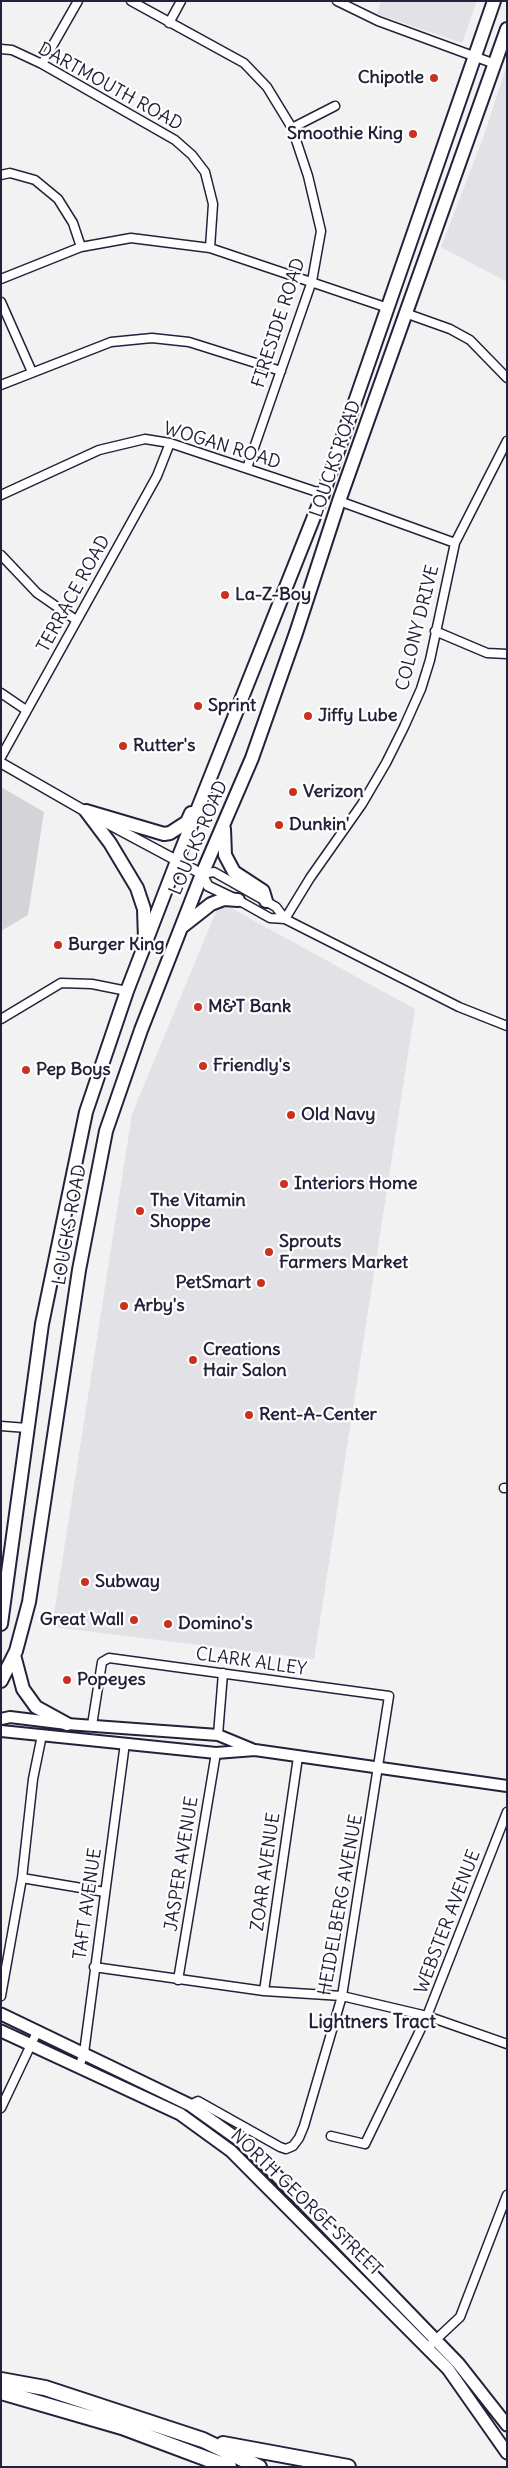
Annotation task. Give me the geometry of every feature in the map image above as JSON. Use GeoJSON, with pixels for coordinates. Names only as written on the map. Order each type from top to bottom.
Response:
{"type":"FeatureCollection","features":[{"type":"Feature","properties":{"kind":"highway","name":"LOUCKS ROAD"},"geometry":{"type":"LineString","coordinates":[[1,1624],[42,1324],[86,1112],[127,991],[323,494],[494,1]]}},
{"type":"Feature","properties":{"kind":"highway","name":"LOUCKS ROAD"},"geometry":{"type":"LineString","coordinates":[[1,1681],[14,1655],[29,1602],[79,1270],[96,1172],[106,1131],[124,1076],[202,874],[252,758],[339,501],[507,29]]}},
{"type":"Feature","properties":{"kind":"highway"},"geometry":{"type":"LineString","coordinates":[[86,811],[164,834],[170,833],[187,822],[199,794],[212,776]]}},
{"type":"Feature","properties":{"kind":"highway"},"geometry":{"type":"LineString","coordinates":[[86,811],[116,852],[137,888],[144,909],[145,946]]}},
{"type":"Feature","properties":{"kind":"highway"},"geometry":{"type":"LineString","coordinates":[[224,822],[225,855],[234,872],[263,891],[266,901]]}},
{"type":"Feature","properties":{"kind":"highway"},"geometry":{"type":"LineString","coordinates":[[181,928],[211,904],[224,899],[238,900]]}},
{"type":"Feature","properties":{"kind":"highway"},"geometry":{"type":"LineString","coordinates":[[14,1655],[23,1689],[36,1707],[67,1724]]}},
{"type":"Feature","properties":{"kind":"highway"},"geometry":{"type":"LineString","coordinates":[[1,2380],[44,2388],[203,2440],[348,2467]]}},
{"type":"Feature","properties":{"kind":"highway"},"geometry":{"type":"LineString","coordinates":[[1,2392],[122,2427],[229,2467]]}},
{"type":"Feature","properties":{"kind":"highway"},"geometry":{"type":"LineString","coordinates":[[203,2440],[259,2467]]}},
{"type":"Feature","properties":{"kind":"main road"},"geometry":{"type":"LineString","coordinates":[[1,1719],[10,1717],[67,1724],[218,1735],[255,1750],[507,1786]]}},
{"type":"Feature","properties":{"kind":"main road"},"geometry":{"type":"LineString","coordinates":[[1,1731],[216,1753],[255,1750]]}},
{"type":"Feature","properties":{"kind":"main road","name":"NORTH GEORGE STREET"},"geometry":{"type":"LineString","coordinates":[[1,2014],[190,2105],[239,2140],[275,2174],[432,2344],[507,2453]]}},
{"type":"Feature","properties":{"kind":"main road","name":"NORTH GEORGE STREET"},"geometry":{"type":"LineString","coordinates":[[1,2031],[180,2114],[230,2151],[483,2392],[507,2425]]}},
{"type":"Feature","properties":{"kind":"main road"},"geometry":{"type":"LineString","coordinates":[[483,2392],[507,2415]]}},
{"type":"Feature","properties":{"kind":"street"},"geometry":{"type":"LineString","coordinates":[[42,64],[78,1]]}},
{"type":"Feature","properties":{"kind":"street","name":"FIRESIDE ROAD"},"geometry":{"type":"LineString","coordinates":[[131,1],[244,63],[267,87],[292,128],[308,176],[321,231],[312,281],[247,468]]}},
{"type":"Feature","properties":{"kind":"street"},"geometry":{"type":"LineString","coordinates":[[169,23],[181,1]]}},
{"type":"Feature","properties":{"kind":"street"},"geometry":{"type":"LineString","coordinates":[[337,1],[378,21],[495,64]]}},
{"type":"Feature","properties":{"kind":"street","name":"DARTMOUTH ROAD"},"geometry":{"type":"LineString","coordinates":[[1,49],[12,50],[42,64],[175,140],[192,155],[205,172],[212,204],[210,248]]}},
{"type":"Feature","properties":{"kind":"street"},"geometry":{"type":"LineString","coordinates":[[292,128],[335,106]]}},
{"type":"Feature","properties":{"kind":"street"},"geometry":{"type":"LineString","coordinates":[[1,175],[10,173],[35,180],[58,199],[73,222],[81,247]]}},
{"type":"Feature","properties":{"kind":"street"},"geometry":{"type":"LineString","coordinates":[[1,279],[81,247],[131,238],[210,248],[388,308]]}},
{"type":"Feature","properties":{"kind":"street"},"geometry":{"type":"LineString","coordinates":[[1,302],[32,372]]}},
{"type":"Feature","properties":{"kind":"street"},"geometry":{"type":"LineString","coordinates":[[405,313],[450,329],[470,340],[507,378]]}},
{"type":"Feature","properties":{"kind":"street"},"geometry":{"type":"LineString","coordinates":[[1,384],[111,342],[152,338],[189,342],[281,371]]}},
{"type":"Feature","properties":{"kind":"street","name":"WOGAN ROAD"},"geometry":{"type":"LineString","coordinates":[[1,495],[99,450],[145,439],[170,444],[323,494]]}},
{"type":"Feature","properties":{"kind":"street","name":"COLONY DRIVE"},"geometry":{"type":"LineString","coordinates":[[285,920],[310,878],[362,804],[386,763],[421,689],[430,660],[455,543],[507,441]]}},
{"type":"Feature","properties":{"kind":"street","name":"TERRACE ROAD"},"geometry":{"type":"LineString","coordinates":[[1,757],[158,476],[170,444]]}},
{"type":"Feature","properties":{"kind":"street"},"geometry":{"type":"LineString","coordinates":[[339,501],[455,543]]}},
{"type":"Feature","properties":{"kind":"street"},"geometry":{"type":"LineString","coordinates":[[1,555],[37,593],[76,620]]}},
{"type":"Feature","properties":{"kind":"street"},"geometry":{"type":"LineString","coordinates":[[435,631],[487,653],[507,654]]}},
{"type":"Feature","properties":{"kind":"street"},"geometry":{"type":"LineString","coordinates":[[1,693],[26,710]]}},
{"type":"Feature","properties":{"kind":"street"},"geometry":{"type":"LineString","coordinates":[[1,763],[202,874],[208,886],[270,918],[285,920],[459,1007],[507,1026]]}},
{"type":"Feature","properties":{"kind":"street"},"geometry":{"type":"LineString","coordinates":[[202,874],[214,872],[276,907],[285,920]]}},
{"type":"Feature","properties":{"kind":"street"},"geometry":{"type":"LineString","coordinates":[[1,1019],[61,984],[92,984],[127,991]]}},
{"type":"Feature","properties":{"kind":"street"},"geometry":{"type":"LineString","coordinates":[[1,1426],[27,1428]]}},
{"type":"Feature","properties":{"kind":"street","name":"CLARK ALLEY"},"geometry":{"type":"LineString","coordinates":[[92,1725],[102,1662],[109,1658],[389,1696]]}},
{"type":"Feature","properties":{"kind":"street"},"geometry":{"type":"LineString","coordinates":[[218,1735],[222,1673]]}},
{"type":"Feature","properties":{"kind":"street","name":"HEIDELBERG AVENUE"},"geometry":{"type":"LineString","coordinates":[[190,2105],[198,2101],[286,2149],[293,2146],[304,2126],[342,1996],[389,1696]]}},
{"type":"Feature","properties":{"kind":"street"},"geometry":{"type":"LineString","coordinates":[[1,1996],[22,1878],[32,1779],[42,1735]]}},
{"type":"Feature","properties":{"kind":"street","name":"TAFT AVENUE"},"geometry":{"type":"LineString","coordinates":[[79,2068],[84,2053],[125,1743]]}},
{"type":"Feature","properties":{"kind":"street","name":"JASPER AVENUE"},"geometry":{"type":"LineString","coordinates":[[178,1980],[216,1753]]}},
{"type":"Feature","properties":{"kind":"street","name":"ZOAR AVENUE"},"geometry":{"type":"LineString","coordinates":[[264,1991],[298,1757]]}},
{"type":"Feature","properties":{"kind":"street","name":"WEBSTER AVENUE"},"geometry":{"type":"LineString","coordinates":[[331,2136],[365,2144],[427,2016],[507,1812]]}},
{"type":"Feature","properties":{"kind":"street"},"geometry":{"type":"LineString","coordinates":[[22,1878],[105,1892]]}},
{"type":"Feature","properties":{"kind":"street"},"geometry":{"type":"LineString","coordinates":[[94,1967],[264,1991],[342,1996],[427,2016],[507,2044]]}},
{"type":"Feature","properties":{"kind":"street"},"geometry":{"type":"LineString","coordinates":[[1,2108],[37,2032]]}},
{"type":"Feature","properties":{"kind":"street"},"geometry":{"type":"LineString","coordinates":[[432,2344],[460,2318],[507,2195]]}},
{"type":"Feature","properties":{"kind":"shaded area"},"geometry":{"type":"Polygon","coordinates":[[[381,1],[477,1],[462,43],[377,14],[381,1]]]}},
{"type":"Feature","properties":{"kind":"shaded area"},"geometry":{"type":"Polygon","coordinates":[[[507,65],[507,282],[441,247],[483,138],[507,65]]]}},
{"type":"Feature","properties":{"kind":"shaded area"},"geometry":{"type":"Polygon","coordinates":[[[1,787],[44,812],[28,915],[1,931],[1,787]]]}},
{"type":"Feature","properties":{"kind":"shaded area"},"geometry":{"type":"Polygon","coordinates":[[[220,902],[415,1009],[314,1659],[52,1627],[132,1114],[220,902]]]}},
{"type":"Feature","properties":{"kind":"place","name":"Chipotle"},"geometry":{"type":"Point","coordinates":[434,78]}},
{"type":"Feature","properties":{"kind":"place","name":"Smoothie King"},"geometry":{"type":"Point","coordinates":[413,134]}},
{"type":"Feature","properties":{"kind":"place","name":"La-Z-Boy"},"geometry":{"type":"Point","coordinates":[225,595]}},
{"type":"Feature","properties":{"kind":"place","name":"Sprint"},"geometry":{"type":"Point","coordinates":[198,706]}},
{"type":"Feature","properties":{"kind":"place","name":"Jiffy Lube"},"geometry":{"type":"Point","coordinates":[308,716]}},
{"type":"Feature","properties":{"kind":"place","name":"Rutter's"},"geometry":{"type":"Point","coordinates":[123,746]}},
{"type":"Feature","properties":{"kind":"place","name":"Verizon"},"geometry":{"type":"Point","coordinates":[293,792]}},
{"type":"Feature","properties":{"kind":"place","name":"Dunkin'"},"geometry":{"type":"Point","coordinates":[279,825]}},
{"type":"Feature","properties":{"kind":"place","name":"Burger King"},"geometry":{"type":"Point","coordinates":[58,945]}},
{"type":"Feature","properties":{"kind":"place","name":"M&T Bank"},"geometry":{"type":"Point","coordinates":[198,1007]}},
{"type":"Feature","properties":{"kind":"place","name":"Friendly's"},"geometry":{"type":"Point","coordinates":[203,1066]}},
{"type":"Feature","properties":{"kind":"place","name":"Pep Boys"},"geometry":{"type":"Point","coordinates":[26,1070]}},
{"type":"Feature","properties":{"kind":"place","name":"Old Navy"},"geometry":{"type":"Point","coordinates":[291,1115]}},
{"type":"Feature","properties":{"kind":"place","name":"Interiors Home"},"geometry":{"type":"Point","coordinates":[284,1184]}},
{"type":"Feature","properties":{"kind":"place","name":"The Vitamin Shoppe"},"geometry":{"type":"Point","coordinates":[140,1211]}},
{"type":"Feature","properties":{"kind":"place","name":"Sprouts Farmers Market"},"geometry":{"type":"Point","coordinates":[269,1252]}},
{"type":"Feature","properties":{"kind":"place","name":"PetSmart"},"geometry":{"type":"Point","coordinates":[261,1283]}},
{"type":"Feature","properties":{"kind":"place","name":"Arby's"},"geometry":{"type":"Point","coordinates":[124,1306]}},
{"type":"Feature","properties":{"kind":"place","name":"Creations Hair Salon"},"geometry":{"type":"Point","coordinates":[193,1360]}},
{"type":"Feature","properties":{"kind":"place","name":"Rent-A-Center"},"geometry":{"type":"Point","coordinates":[249,1415]}},
{"type":"Feature","properties":{"kind":"place","name":"Subway"},"geometry":{"type":"Point","coordinates":[85,1582]}},
{"type":"Feature","properties":{"kind":"place","name":"Great Wall"},"geometry":{"type":"Point","coordinates":[134,1620]}},
{"type":"Feature","properties":{"kind":"place","name":"Domino's"},"geometry":{"type":"Point","coordinates":[168,1624]}},
{"type":"Feature","properties":{"kind":"place","name":"Popeyes"},"geometry":{"type":"Point","coordinates":[67,1680]}},
{"type":"Feature","properties":{"kind":"district","name":"Lightners Tract"},"geometry":{"type":"Point","coordinates":[372,2023]}}]}
